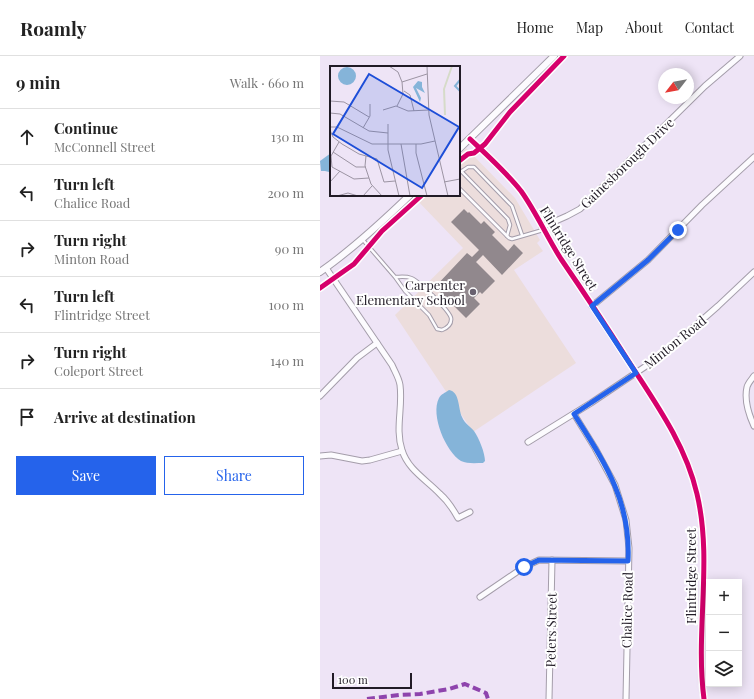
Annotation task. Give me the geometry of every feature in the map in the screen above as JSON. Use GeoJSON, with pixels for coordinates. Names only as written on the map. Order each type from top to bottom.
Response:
{"type":"FeatureCollection","features":[{"type":"Feature","properties":{"kind":"street"},"geometry":{"type":"LineString","coordinates":[[460,148],[554,56]]}},
{"type":"Feature","properties":{"kind":"street","name":"Gainesborough Drive"},"geometry":{"type":"LineString","coordinates":[[542,228],[580,209],[705,86],[740,56]]}},
{"type":"Feature","properties":{"kind":"street","name":"Flintridge Street"},"geometry":{"type":"LineString","coordinates":[[470,139],[520,190],[542,228],[636,373],[676,438],[686,460],[697,493],[703,524],[704,555],[701,633],[702,686],[704,699]]}},
{"type":"Feature","properties":{"kind":"street"},"geometry":{"type":"LineString","coordinates":[[592,306],[648,260],[702,205],[754,157]]}},
{"type":"Feature","properties":{"kind":"street"},"geometry":{"type":"LineString","coordinates":[[320,272],[362,240],[409,196]]}},
{"type":"Feature","properties":{"kind":"street"},"geometry":{"type":"LineString","coordinates":[[326,268],[392,365],[400,385],[399,438],[402,451],[411,466],[447,501],[458,518],[470,512]]}},
{"type":"Feature","properties":{"kind":"street","name":"Minton Road"},"geometry":{"type":"LineString","coordinates":[[528,442],[574,414],[661,356],[754,272]]}},
{"type":"Feature","properties":{"kind":"street"},"geometry":{"type":"LineString","coordinates":[[320,396],[357,358],[377,343]]}},
{"type":"Feature","properties":{"kind":"street"},"geometry":{"type":"LineString","coordinates":[[754,376],[747,386],[747,395],[748,409],[754,426]]}},
{"type":"Feature","properties":{"kind":"street","name":"Chalice Road"},"geometry":{"type":"LineString","coordinates":[[574,414],[615,485],[626,520],[629,548],[626,699]]}},
{"type":"Feature","properties":{"kind":"street"},"geometry":{"type":"LineString","coordinates":[[320,456],[336,455],[362,461],[402,451]]}},
{"type":"Feature","properties":{"kind":"street"},"geometry":{"type":"LineString","coordinates":[[480,597],[510,576],[531,563],[539,560],[628,561]]}},
{"type":"Feature","properties":{"kind":"street","name":"Peters Street"},"geometry":{"type":"LineString","coordinates":[[549,699],[552,560]]}},
{"type":"Feature","properties":{"kind":"lane"},"geometry":{"type":"LineString","coordinates":[[507,236],[509,222],[506,215],[460,172],[468,167],[474,167],[508,201],[514,209],[522,235]]}},
{"type":"Feature","properties":{"kind":"lane"},"geometry":{"type":"LineString","coordinates":[[460,189],[507,236],[512,239],[542,228]]}},
{"type":"Feature","properties":{"kind":"lane"},"geometry":{"type":"LineString","coordinates":[[362,240],[395,277],[405,291],[429,315],[436,329],[442,330],[449,325],[451,321],[446,310],[418,282],[405,276],[395,277]]}},
{"type":"Feature","properties":{"kind":"shaded area","name":"Carpenter Elementary School"},"geometry":{"type":"Polygon","coordinates":[[[466,148],[515,198],[540,240],[537,243],[543,251],[514,270],[576,363],[473,432],[395,315],[463,248],[414,197],[460,196],[460,154],[466,148]]]}},
{"type":"Feature","properties":{"kind":"water"},"geometry":{"type":"Polygon","coordinates":[[[330,154],[330,180],[329,172],[321,171],[320,161],[330,154]]]}},
{"type":"Feature","properties":{"kind":"water"},"geometry":{"type":"Polygon","coordinates":[[[449,390],[453,391],[457,397],[463,419],[474,431],[480,441],[485,458],[483,463],[469,463],[461,461],[455,456],[445,442],[438,423],[437,405],[439,398],[449,390]]]}},
{"type":"Feature","properties":{"kind":"building"},"geometry":{"type":"Polygon","coordinates":[[[464,209],[481,224],[484,221],[495,232],[492,235],[508,251],[514,244],[523,253],[502,275],[483,255],[476,262],[495,281],[482,294],[480,292],[474,298],[480,304],[466,318],[435,287],[467,253],[472,257],[479,250],[451,222],[464,209]]]}},
{"type":"Feature","properties":{"kind":"marked path"},"geometry":{"type":"LineString","coordinates":[[367,699],[420,694],[449,689],[465,684],[486,693],[488,699]]}},
{"type":"Feature","properties":{"kind":"cycle path"},"geometry":{"type":"LineString","coordinates":[[460,160],[468,154],[474,153],[485,144],[510,112],[564,56]]}},
{"type":"Feature","properties":{"kind":"cycle path"},"geometry":{"type":"LineString","coordinates":[[470,139],[509,177],[521,191],[561,259],[670,426],[686,459],[697,494],[702,519],[704,545],[701,648],[704,699]]}},
{"type":"Feature","properties":{"kind":"cycle path"},"geometry":{"type":"LineString","coordinates":[[320,288],[354,264],[382,231],[421,196]]}},
{"type":"Feature","properties":{"kind":"place","name":"Carpenter Elementary School"},"geometry":{"type":"Point","coordinates":[473,292]}},
{"type":"Feature","properties":{"kind":"route"},"geometry":{"type":"LineString","coordinates":[[524,567],[539,560],[628,561],[629,548],[626,520],[622,503],[608,470],[574,414],[636,373],[592,306],[616,288],[648,260],[678,230]]}}]}
